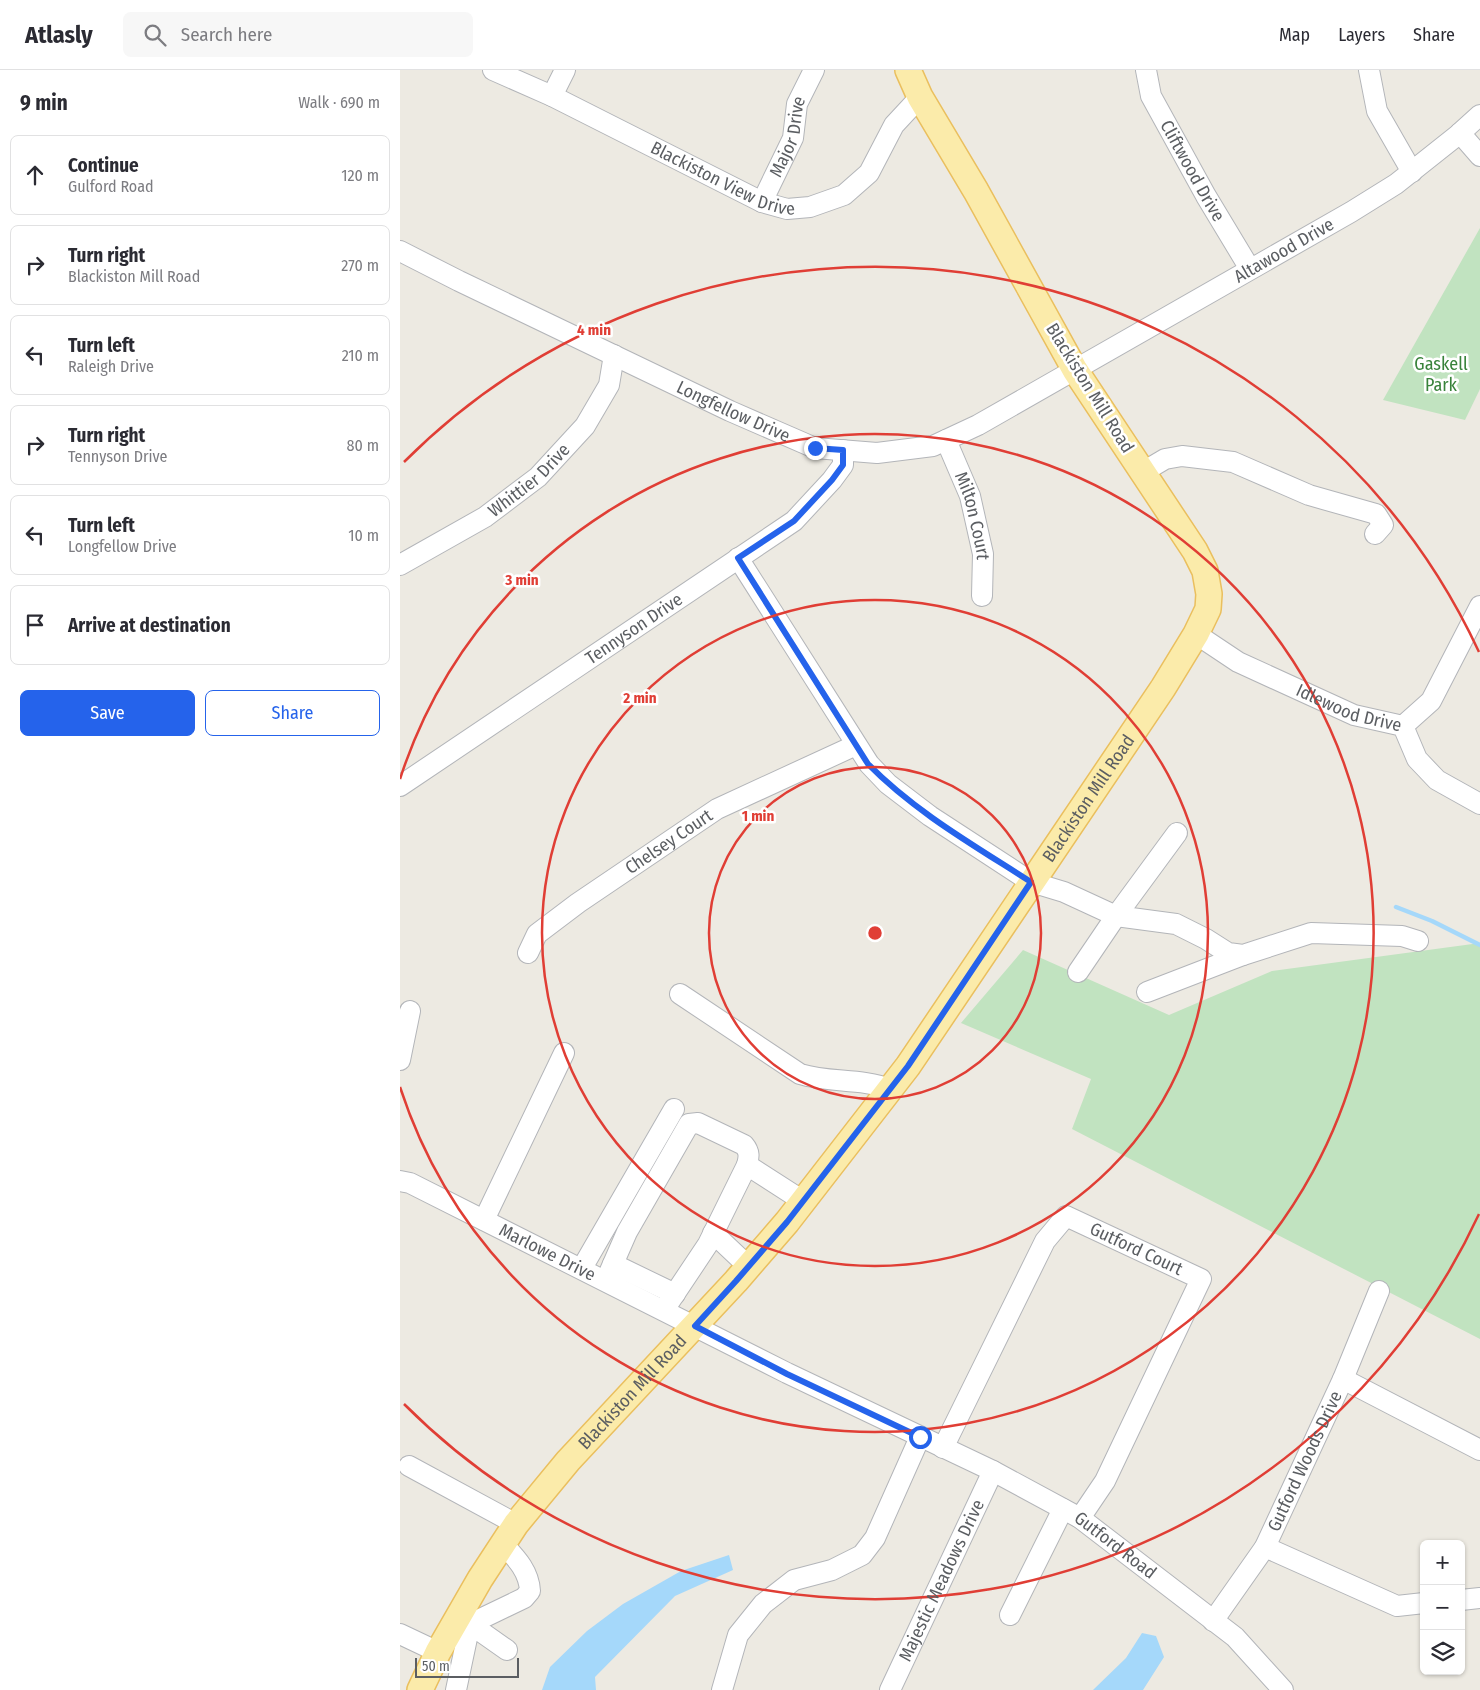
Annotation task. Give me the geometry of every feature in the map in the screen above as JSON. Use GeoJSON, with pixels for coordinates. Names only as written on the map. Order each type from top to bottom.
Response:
{"type":"FeatureCollection","features":[{"type":"Feature","properties":{"kind":"main road","name":"Blackiston Mill Road"},"geometry":{"type":"LineString","coordinates":[[420,1690],[438,1652],[464,1620],[480,1579],[509,1534],[568,1461],[749,1266],[803,1201],[916,1054],[1163,688],[1196,634],[1208,609],[1209,594],[1205,571],[1195,550],[1075,370],[976,191],[920,97],[908,70]]}},
{"type":"Feature","properties":{"kind":"street","name":"Blackiston View Drive"},"geometry":{"type":"LineString","coordinates":[[493,70],[552,96],[762,202],[787,209],[810,207],[844,195],[869,173],[894,125],[920,97]]}},
{"type":"Feature","properties":{"kind":"street"},"geometry":{"type":"LineString","coordinates":[[552,96],[565,70]]}},
{"type":"Feature","properties":{"kind":"street","name":"Major Drive"},"geometry":{"type":"LineString","coordinates":[[762,202],[793,138],[797,104],[814,70]]}},
{"type":"Feature","properties":{"kind":"street","name":"Cliftwood Drive"},"geometry":{"type":"LineString","coordinates":[[1146,70],[1151,96],[1206,196],[1250,269]]}},
{"type":"Feature","properties":{"kind":"street"},"geometry":{"type":"LineString","coordinates":[[1369,70],[1377,111],[1412,172]]}},
{"type":"Feature","properties":{"kind":"street","name":"Altawood Drive"},"geometry":{"type":"LineString","coordinates":[[1075,370],[1351,212],[1396,184],[1460,133],[1480,114]]}},
{"type":"Feature","properties":{"kind":"street"},"geometry":{"type":"LineString","coordinates":[[1460,133],[1480,156]]}},
{"type":"Feature","properties":{"kind":"street","name":"Longfellow Drive"},"geometry":{"type":"LineString","coordinates":[[400,251],[730,411],[815,448],[878,453],[933,446],[978,425],[1075,370]]}},
{"type":"Feature","properties":{"kind":"street","name":"Whittier Drive"},"geometry":{"type":"LineString","coordinates":[[400,565],[485,517],[538,477],[586,426],[609,385],[614,355]]}},
{"type":"Feature","properties":{"kind":"street","name":"Milton Court"},"geometry":{"type":"LineString","coordinates":[[946,440],[970,496],[983,554],[982,596]]}},
{"type":"Feature","properties":{"kind":"street","name":"Tennyson Drive"},"geometry":{"type":"LineString","coordinates":[[400,786],[794,521],[832,480],[843,465],[843,450]]}},
{"type":"Feature","properties":{"kind":"street"},"geometry":{"type":"LineString","coordinates":[[1142,472],[1165,459],[1182,456],[1233,462],[1309,495],[1376,514],[1383,525],[1375,534]]}},
{"type":"Feature","properties":{"kind":"street"},"geometry":{"type":"LineString","coordinates":[[738,558],[868,764],[888,784],[930,816],[1031,882],[1064,892],[1116,916],[1176,924],[1206,939],[1228,954],[1243,955]]}},
{"type":"Feature","properties":{"kind":"street"},"geometry":{"type":"LineString","coordinates":[[1403,726],[1431,701],[1480,606]]}},
{"type":"Feature","properties":{"kind":"street","name":"Idlewood Drive"},"geometry":{"type":"LineString","coordinates":[[1196,634],[1238,662],[1354,715],[1403,726],[1417,758],[1437,780],[1480,804]]}},
{"type":"Feature","properties":{"kind":"street","name":"Chelsey Court"},"geometry":{"type":"LineString","coordinates":[[528,953],[538,934],[578,903],[717,809],[856,745]]}},
{"type":"Feature","properties":{"kind":"street"},"geometry":{"type":"LineString","coordinates":[[1078,972],[1116,916],[1177,833]]}},
{"type":"Feature","properties":{"kind":"street"},"geometry":{"type":"LineString","coordinates":[[1147,992],[1243,955],[1311,933],[1402,936],[1418,940]]}},
{"type":"Feature","properties":{"kind":"street"},"geometry":{"type":"LineString","coordinates":[[680,994],[800,1074],[814,1078],[877,1084],[890,1089]]}},
{"type":"Feature","properties":{"kind":"street"},"geometry":{"type":"LineString","coordinates":[[400,1060],[410,1012]]}},
{"type":"Feature","properties":{"kind":"street"},"geometry":{"type":"LineString","coordinates":[[484,1220],[564,1053]]}},
{"type":"Feature","properties":{"kind":"street"},"geometry":{"type":"LineString","coordinates":[[582,1268],[674,1109]]}},
{"type":"Feature","properties":{"kind":"street"},"geometry":{"type":"LineString","coordinates":[[610,1272],[627,1232],[688,1124],[698,1123],[744,1146],[748,1150],[749,1157],[747,1165],[713,1233],[670,1302]]}},
{"type":"Feature","properties":{"kind":"street"},"geometry":{"type":"LineString","coordinates":[[747,1165],[803,1201]]}},
{"type":"Feature","properties":{"kind":"street","name":"Marlowe Drive"},"geometry":{"type":"LineString","coordinates":[[400,1181],[410,1183],[582,1268],[610,1272],[670,1302],[695,1326],[787,1374],[920,1437]]}},
{"type":"Feature","properties":{"kind":"street","name":"Gutford Court"},"geometry":{"type":"LineString","coordinates":[[943,1448],[1045,1241],[1066,1216],[1201,1279],[1105,1481],[1080,1518]]}},
{"type":"Feature","properties":{"kind":"street"},"geometry":{"type":"LineString","coordinates":[[713,1233],[749,1266]]}},
{"type":"Feature","properties":{"kind":"street","name":"Gutford Woods Drive"},"geometry":{"type":"LineString","coordinates":[[1213,1621],[1266,1547],[1343,1380],[1379,1291]]}},
{"type":"Feature","properties":{"kind":"street"},"geometry":{"type":"LineString","coordinates":[[1343,1380],[1480,1450]]}},
{"type":"Feature","properties":{"kind":"street"},"geometry":{"type":"LineString","coordinates":[[722,1690],[738,1635],[763,1604],[794,1580],[832,1570],[862,1554],[875,1538],[920,1437]]}},
{"type":"Feature","properties":{"kind":"street","name":"Gutford Road"},"geometry":{"type":"LineString","coordinates":[[920,1437],[994,1471],[1080,1518],[1235,1637],[1283,1690]]}},
{"type":"Feature","properties":{"kind":"street"},"geometry":{"type":"LineString","coordinates":[[410,1466],[509,1534],[529,1580],[530,1591],[524,1598],[464,1620]]}},
{"type":"Feature","properties":{"kind":"street","name":"Majestic Meadows Drive"},"geometry":{"type":"LineString","coordinates":[[890,1690],[994,1471]]}},
{"type":"Feature","properties":{"kind":"street"},"geometry":{"type":"LineString","coordinates":[[1010,1615],[1062,1509]]}},
{"type":"Feature","properties":{"kind":"street"},"geometry":{"type":"LineString","coordinates":[[1266,1547],[1397,1606],[1420,1603]]}},
{"type":"Feature","properties":{"kind":"street"},"geometry":{"type":"LineString","coordinates":[[1465,1600],[1480,1598]]}},
{"type":"Feature","properties":{"kind":"street"},"geometry":{"type":"LineString","coordinates":[[464,1620],[507,1650]]}},
{"type":"Feature","properties":{"kind":"street"},"geometry":{"type":"LineString","coordinates":[[456,1690],[464,1620]]}},
{"type":"Feature","properties":{"kind":"street"},"geometry":{"type":"LineString","coordinates":[[400,1634],[438,1652]]}},
{"type":"Feature","properties":{"kind":"green space","name":"Gaskell Park"},"geometry":{"type":"Polygon","coordinates":[[[1480,228],[1480,389],[1465,420],[1383,400],[1480,228]]]}},
{"type":"Feature","properties":{"kind":"green space"},"geometry":{"type":"Polygon","coordinates":[[[1480,943],[1480,1339],[1072,1129],[1091,1079],[961,1023],[1023,950],[1169,1015],[1272,971],[1480,943]]]}},
{"type":"Feature","properties":{"kind":"water"},"geometry":{"type":"Polygon","coordinates":[[[729,1555],[733,1570],[675,1596],[595,1677],[596,1690],[542,1690],[550,1667],[587,1631],[623,1604],[681,1571],[729,1555]]]}},
{"type":"Feature","properties":{"kind":"water"},"geometry":{"type":"Polygon","coordinates":[[[1142,1633],[1156,1636],[1164,1657],[1143,1690],[1093,1690],[1126,1658],[1142,1633]]]}},
{"type":"Feature","properties":{"kind":"waterway"},"geometry":{"type":"LineString","coordinates":[[1396,907],[1432,921],[1480,945]]}},
{"type":"Feature","properties":{"kind":"route"},"geometry":{"type":"LineString","coordinates":[[815,448],[843,450],[843,465],[832,480],[794,521],[738,558],[868,764],[888,784],[930,816],[1031,882],[908,1066],[787,1222],[695,1326],[787,1374],[920,1437]]}}]}
